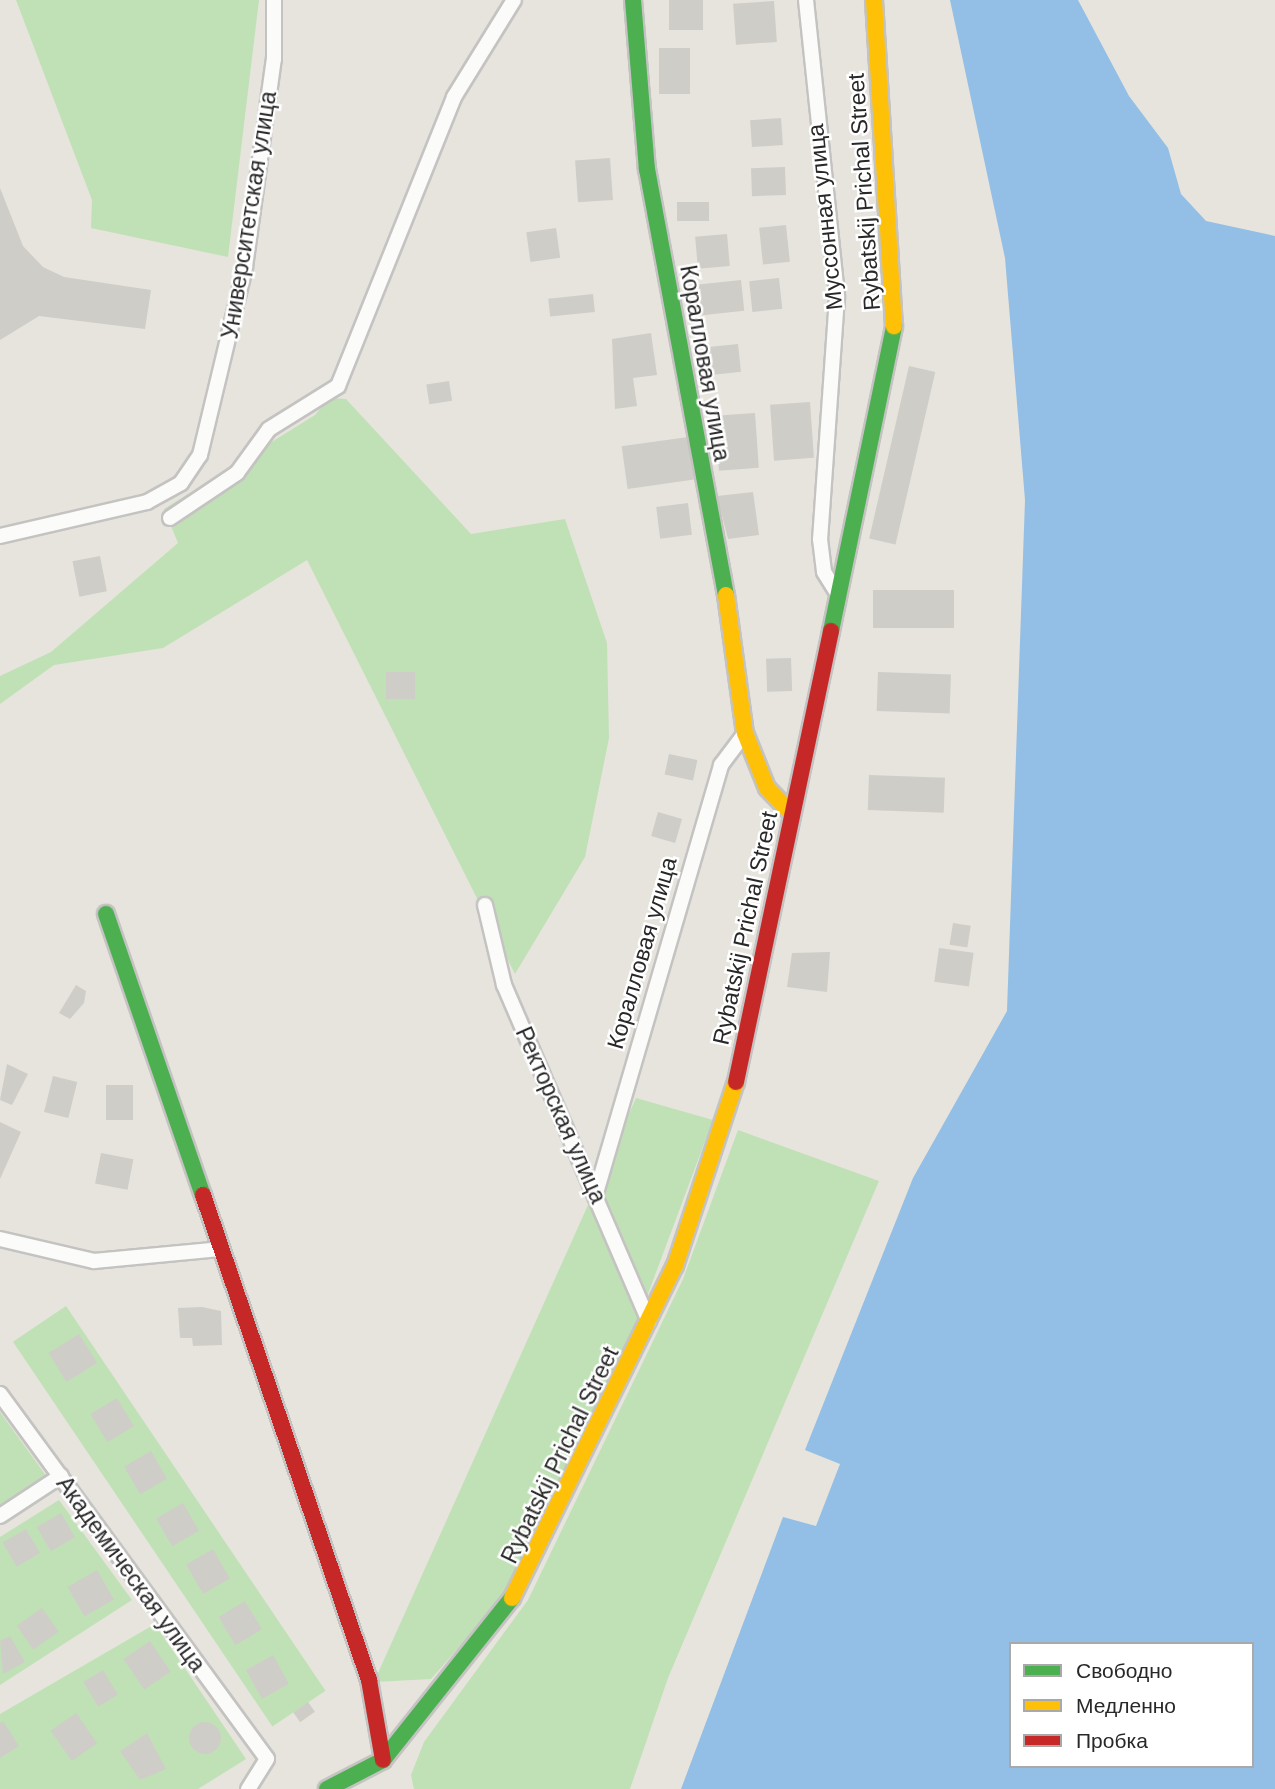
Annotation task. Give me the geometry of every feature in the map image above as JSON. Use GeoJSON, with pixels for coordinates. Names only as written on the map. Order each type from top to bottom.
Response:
{"type":"FeatureCollection","features":[{"type":"Feature","properties":{"kind":"main road","name":"Коралловая улица"},"geometry":{"type":"LineString","coordinates":[[633,0],[647,169],[724,580],[745,733],[768,788],[792,814]]}},
{"type":"Feature","properties":{"kind":"main road","name":"Rybatskij Prichal Street"},"geometry":{"type":"LineString","coordinates":[[327,1789],[365,1774],[383,1760],[520,1588],[649,1321],[734,1093],[840,597],[897,313],[874,0]]}},
{"type":"Feature","properties":{"kind":"main road"},"geometry":{"type":"LineString","coordinates":[[106,914],[369,1680],[383,1760]]}},
{"type":"Feature","properties":{"kind":"street","name":"Университетская улица"},"geometry":{"type":"LineString","coordinates":[[0,536],[147,502],[181,484],[200,455],[245,267],[274,59],[274,0]]}},
{"type":"Feature","properties":{"kind":"street"},"geometry":{"type":"LineString","coordinates":[[170,518],[237,473],[269,429],[338,386],[454,97],[514,0]]}},
{"type":"Feature","properties":{"kind":"street","name":"Муссонная улица"},"geometry":{"type":"LineString","coordinates":[[806,0],[837,297],[820,539],[824,572],[840,597]]}},
{"type":"Feature","properties":{"kind":"street","name":"Коралловая улица"},"geometry":{"type":"LineString","coordinates":[[596,1193],[721,765],[745,733]]}},
{"type":"Feature","properties":{"kind":"street","name":"Ректорская улица"},"geometry":{"type":"LineString","coordinates":[[485,905],[503,985],[596,1193],[649,1321]]}},
{"type":"Feature","properties":{"kind":"street"},"geometry":{"type":"LineString","coordinates":[[0,1239],[94,1261],[222,1249]]}},
{"type":"Feature","properties":{"kind":"street","name":"Академическая улица"},"geometry":{"type":"LineString","coordinates":[[0,1394],[260,1754],[267,1759],[248,1789]]}},
{"type":"Feature","properties":{"kind":"street"},"geometry":{"type":"LineString","coordinates":[[0,1516],[61,1476]]}},
{"type":"Feature","properties":{"kind":"green space"},"geometry":{"type":"Polygon","coordinates":[[[16,0],[259,0],[228,257],[91,228],[92,200],[16,0]]]}},
{"type":"Feature","properties":{"kind":"green space"},"geometry":{"type":"Polygon","coordinates":[[[329,398],[346,399],[471,534],[565,519],[607,643],[609,738],[585,857],[515,974],[307,560],[163,648],[54,665],[0,704],[0,676],[51,652],[178,543],[164,509],[315,415],[329,398]]]}},
{"type":"Feature","properties":{"kind":"green space"},"geometry":{"type":"Polygon","coordinates":[[[636,1098],[713,1120],[636,1326],[519,1579],[431,1679],[374,1682],[636,1098]]]}},
{"type":"Feature","properties":{"kind":"green space"},"geometry":{"type":"Polygon","coordinates":[[[738,1130],[879,1181],[668,1678],[630,1789],[414,1789],[411,1775],[424,1742],[528,1600],[683,1279],[738,1130]]]}},
{"type":"Feature","properties":{"kind":"green space"},"geometry":{"type":"Polygon","coordinates":[[[66,1306],[325,1691],[272,1726],[13,1342],[66,1306]]]}},
{"type":"Feature","properties":{"kind":"green space"},"geometry":{"type":"Polygon","coordinates":[[[0,1412],[47,1477],[0,1508],[0,1412]]]}},
{"type":"Feature","properties":{"kind":"green space"},"geometry":{"type":"Polygon","coordinates":[[[59,1500],[132,1600],[0,1685],[0,1537],[59,1500]]]}},
{"type":"Feature","properties":{"kind":"green space"},"geometry":{"type":"Polygon","coordinates":[[[155,1624],[246,1759],[198,1789],[0,1789],[0,1714],[155,1624]]]}},
{"type":"Feature","properties":{"kind":"water"},"geometry":{"type":"Polygon","coordinates":[[[950,0],[1078,0],[1129,96],[1168,148],[1181,194],[1206,221],[1275,236],[1275,1789],[681,1789],[783,1517],[816,1526],[840,1464],[805,1450],[913,1178],[1007,1011],[1025,500],[1005,258],[950,0]]]}},
{"type":"Feature","properties":{"kind":"building"},"geometry":{"type":"Polygon","coordinates":[[[669,0],[703,0],[703,30],[669,30],[669,0]]]}},
{"type":"Feature","properties":{"kind":"building"},"geometry":{"type":"Polygon","coordinates":[[[774,1],[777,42],[736,45],[733,4],[774,1]]]}},
{"type":"Feature","properties":{"kind":"building"},"geometry":{"type":"Polygon","coordinates":[[[659,48],[690,48],[690,94],[659,94],[659,48]]]}},
{"type":"Feature","properties":{"kind":"building"},"geometry":{"type":"Polygon","coordinates":[[[781,118],[783,145],[752,147],[750,120],[781,118]]]}},
{"type":"Feature","properties":{"kind":"building"},"geometry":{"type":"Polygon","coordinates":[[[610,158],[613,200],[578,202],[575,160],[610,158]]]}},
{"type":"Feature","properties":{"kind":"building"},"geometry":{"type":"Polygon","coordinates":[[[785,167],[786,195],[752,196],[751,168],[785,167]]]}},
{"type":"Feature","properties":{"kind":"building"},"geometry":{"type":"Polygon","coordinates":[[[0,188],[23,246],[43,267],[64,277],[151,290],[145,329],[39,316],[0,340],[0,188]]]}},
{"type":"Feature","properties":{"kind":"building"},"geometry":{"type":"Polygon","coordinates":[[[677,202],[709,202],[709,221],[677,221],[677,202]]]}},
{"type":"Feature","properties":{"kind":"building"},"geometry":{"type":"Polygon","coordinates":[[[786,225],[790,262],[763,265],[759,228],[786,225]]]}},
{"type":"Feature","properties":{"kind":"building"},"geometry":{"type":"Polygon","coordinates":[[[556,228],[560,258],[530,262],[526,232],[556,228]]]}},
{"type":"Feature","properties":{"kind":"building"},"geometry":{"type":"Polygon","coordinates":[[[727,234],[730,266],[698,269],[695,237],[727,234]]]}},
{"type":"Feature","properties":{"kind":"building"},"geometry":{"type":"Polygon","coordinates":[[[779,278],[782,309],[752,312],[749,281],[779,278]]]}},
{"type":"Feature","properties":{"kind":"building"},"geometry":{"type":"Polygon","coordinates":[[[741,280],[744,311],[697,316],[694,285],[741,280]]]}},
{"type":"Feature","properties":{"kind":"building"},"geometry":{"type":"Polygon","coordinates":[[[593,294],[595,312],[550,317],[548,299],[593,294]]]}},
{"type":"Feature","properties":{"kind":"building"},"geometry":{"type":"Polygon","coordinates":[[[651,333],[657,375],[633,378],[637,406],[615,409],[612,339],[651,333]]]}},
{"type":"Feature","properties":{"kind":"building"},"geometry":{"type":"Polygon","coordinates":[[[738,344],[741,372],[709,375],[706,347],[738,344]]]}},
{"type":"Feature","properties":{"kind":"building"},"geometry":{"type":"Polygon","coordinates":[[[909,366],[935,372],[895,545],[869,538],[909,366]]]}},
{"type":"Feature","properties":{"kind":"building"},"geometry":{"type":"Polygon","coordinates":[[[449,381],[452,401],[429,404],[426,385],[449,381]]]}},
{"type":"Feature","properties":{"kind":"building"},"geometry":{"type":"Polygon","coordinates":[[[810,402],[814,458],[774,461],[770,405],[810,402]]]}},
{"type":"Feature","properties":{"kind":"building"},"geometry":{"type":"Polygon","coordinates":[[[755,413],[759,468],[719,471],[715,416],[755,413]]]}},
{"type":"Feature","properties":{"kind":"building"},"geometry":{"type":"Polygon","coordinates":[[[688,437],[694,480],[628,489],[622,446],[688,437]]]}},
{"type":"Feature","properties":{"kind":"building"},"geometry":{"type":"Polygon","coordinates":[[[753,492],[759,535],[728,539],[717,496],[753,492]]]}},
{"type":"Feature","properties":{"kind":"building"},"geometry":{"type":"Polygon","coordinates":[[[688,503],[692,535],[660,539],[656,507],[688,503]]]}},
{"type":"Feature","properties":{"kind":"building"},"geometry":{"type":"Polygon","coordinates":[[[100,556],[107,591],[79,597],[73,561],[100,556]]]}},
{"type":"Feature","properties":{"kind":"building"},"geometry":{"type":"Polygon","coordinates":[[[873,590],[954,590],[954,628],[873,628],[873,590]]]}},
{"type":"Feature","properties":{"kind":"building"},"geometry":{"type":"Polygon","coordinates":[[[791,658],[792,691],[767,692],[766,659],[791,658]]]}},
{"type":"Feature","properties":{"kind":"building"},"geometry":{"type":"Polygon","coordinates":[[[386,672],[415,672],[415,699],[386,699],[386,672]]]}},
{"type":"Feature","properties":{"kind":"building"},"geometry":{"type":"Polygon","coordinates":[[[878,672],[951,675],[950,714],[877,711],[878,672]]]}},
{"type":"Feature","properties":{"kind":"building"},"geometry":{"type":"Polygon","coordinates":[[[669,754],[697,760],[693,781],[665,775],[669,754]]]}},
{"type":"Feature","properties":{"kind":"building"},"geometry":{"type":"Polygon","coordinates":[[[869,775],[945,778],[944,813],[868,810],[869,775]]]}},
{"type":"Feature","properties":{"kind":"building"},"geometry":{"type":"Polygon","coordinates":[[[658,812],[682,819],[675,843],[651,836],[658,812]]]}},
{"type":"Feature","properties":{"kind":"building"},"geometry":{"type":"Polygon","coordinates":[[[953,923],[971,926],[967,948],[950,945],[953,923]]]}},
{"type":"Feature","properties":{"kind":"building"},"geometry":{"type":"Polygon","coordinates":[[[939,948],[974,953],[969,987],[934,982],[939,948]]]}},
{"type":"Feature","properties":{"kind":"building"},"geometry":{"type":"Polygon","coordinates":[[[830,952],[827,992],[787,987],[792,953],[830,952]]]}},
{"type":"Feature","properties":{"kind":"building"},"geometry":{"type":"Polygon","coordinates":[[[76,985],[86,991],[84,1003],[70,1019],[59,1013],[76,985]]]}},
{"type":"Feature","properties":{"kind":"building"},"geometry":{"type":"Polygon","coordinates":[[[7,1064],[28,1074],[12,1105],[0,1100],[7,1064]]]}},
{"type":"Feature","properties":{"kind":"building"},"geometry":{"type":"Polygon","coordinates":[[[53,1076],[77,1082],[68,1118],[44,1112],[53,1076]]]}},
{"type":"Feature","properties":{"kind":"building"},"geometry":{"type":"Polygon","coordinates":[[[106,1085],[133,1085],[133,1120],[106,1120],[106,1085]]]}},
{"type":"Feature","properties":{"kind":"building"},"geometry":{"type":"Polygon","coordinates":[[[0,1122],[21,1132],[0,1179],[0,1122]]]}},
{"type":"Feature","properties":{"kind":"building"},"geometry":{"type":"Polygon","coordinates":[[[101,1153],[133,1159],[127,1190],[95,1183],[101,1153]]]}},
{"type":"Feature","properties":{"kind":"building"},"geometry":{"type":"Polygon","coordinates":[[[202,1307],[221,1311],[222,1345],[193,1346],[192,1338],[180,1338],[178,1308],[202,1307]]]}},
{"type":"Feature","properties":{"kind":"building"},"geometry":{"type":"Polygon","coordinates":[[[79,1334],[97,1363],[66,1382],[48,1353],[79,1334]]]}},
{"type":"Feature","properties":{"kind":"building"},"geometry":{"type":"Polygon","coordinates":[[[117,1398],[134,1426],[107,1442],[90,1414],[117,1398]]]}},
{"type":"Feature","properties":{"kind":"building"},"geometry":{"type":"Polygon","coordinates":[[[151,1451],[167,1479],[140,1494],[124,1466],[151,1451]]]}},
{"type":"Feature","properties":{"kind":"building"},"geometry":{"type":"Polygon","coordinates":[[[183,1503],[199,1531],[172,1546],[156,1518],[183,1503]]]}},
{"type":"Feature","properties":{"kind":"building"},"geometry":{"type":"Polygon","coordinates":[[[61,1513],[75,1537],[51,1551],[37,1527],[61,1513]]]}},
{"type":"Feature","properties":{"kind":"building"},"geometry":{"type":"Polygon","coordinates":[[[26,1529],[40,1553],[17,1567],[3,1542],[26,1529]]]}},
{"type":"Feature","properties":{"kind":"building"},"geometry":{"type":"Polygon","coordinates":[[[213,1549],[230,1578],[203,1594],[186,1564],[213,1549]]]}},
{"type":"Feature","properties":{"kind":"building"},"geometry":{"type":"Polygon","coordinates":[[[97,1570],[114,1599],[85,1616],[68,1587],[97,1570]]]}},
{"type":"Feature","properties":{"kind":"building"},"geometry":{"type":"Polygon","coordinates":[[[245,1601],[262,1629],[235,1645],[218,1617],[245,1601]]]}},
{"type":"Feature","properties":{"kind":"building"},"geometry":{"type":"Polygon","coordinates":[[[42,1608],[59,1632],[33,1650],[17,1626],[42,1608]]]}},
{"type":"Feature","properties":{"kind":"building"},"geometry":{"type":"Polygon","coordinates":[[[10,1636],[25,1662],[3,1674],[0,1641],[10,1636]]]}},
{"type":"Feature","properties":{"kind":"building"},"geometry":{"type":"Polygon","coordinates":[[[150,1641],[171,1672],[144,1690],[123,1659],[150,1641]]]}},
{"type":"Feature","properties":{"kind":"building"},"geometry":{"type":"Polygon","coordinates":[[[273,1655],[289,1684],[262,1699],[246,1670],[273,1655]]]}},
{"type":"Feature","properties":{"kind":"building"},"geometry":{"type":"Polygon","coordinates":[[[103,1670],[118,1695],[98,1707],[83,1682],[103,1670]]]}},
{"type":"Feature","properties":{"kind":"building"},"geometry":{"type":"Polygon","coordinates":[[[308,1702],[315,1712],[300,1722],[293,1712],[308,1702]]]}},
{"type":"Feature","properties":{"kind":"building"},"geometry":{"type":"Polygon","coordinates":[[[76,1713],[97,1743],[72,1761],[51,1731],[76,1713]]]}},
{"type":"Feature","properties":{"kind":"building"},"geometry":{"type":"Polygon","coordinates":[[[3,1721],[19,1746],[0,1758],[0,1723],[3,1721]]]}},
{"type":"Feature","properties":{"kind":"building"},"geometry":{"type":"Polygon","coordinates":[[[205,1722],[217,1726],[221,1738],[217,1750],[205,1754],[193,1750],[189,1738],[193,1726],[205,1722]]]}},
{"type":"Feature","properties":{"kind":"building"},"geometry":{"type":"Polygon","coordinates":[[[147,1733],[166,1769],[140,1780],[120,1751],[147,1733]]]}},
{"type":"Feature","properties":{"kind":"traffic: fast"},"geometry":{"type":"LineString","coordinates":[[633,0],[647,169],[726,595]]}},
{"type":"Feature","properties":{"kind":"traffic: fast"},"geometry":{"type":"LineString","coordinates":[[831,631],[894,326]]}},
{"type":"Feature","properties":{"kind":"traffic: fast"},"geometry":{"type":"LineString","coordinates":[[106,914],[203,1195]]}},
{"type":"Feature","properties":{"kind":"traffic: fast"},"geometry":{"type":"LineString","coordinates":[[327,1789],[383,1760],[512,1598]]}},
{"type":"Feature","properties":{"kind":"traffic: slow"},"geometry":{"type":"LineString","coordinates":[[874,0],[894,326]]}},
{"type":"Feature","properties":{"kind":"traffic: slow"},"geometry":{"type":"LineString","coordinates":[[726,595],[745,733],[767,788],[792,814]]}},
{"type":"Feature","properties":{"kind":"traffic: slow"},"geometry":{"type":"LineString","coordinates":[[512,1598],[675,1266],[736,1082]]}},
{"type":"Feature","properties":{"kind":"traffic: jam"},"geometry":{"type":"LineString","coordinates":[[736,1082],[831,631]]}},
{"type":"Feature","properties":{"kind":"traffic: jam"},"geometry":{"type":"LineString","coordinates":[[203,1195],[369,1680],[383,1760]]}}]}
